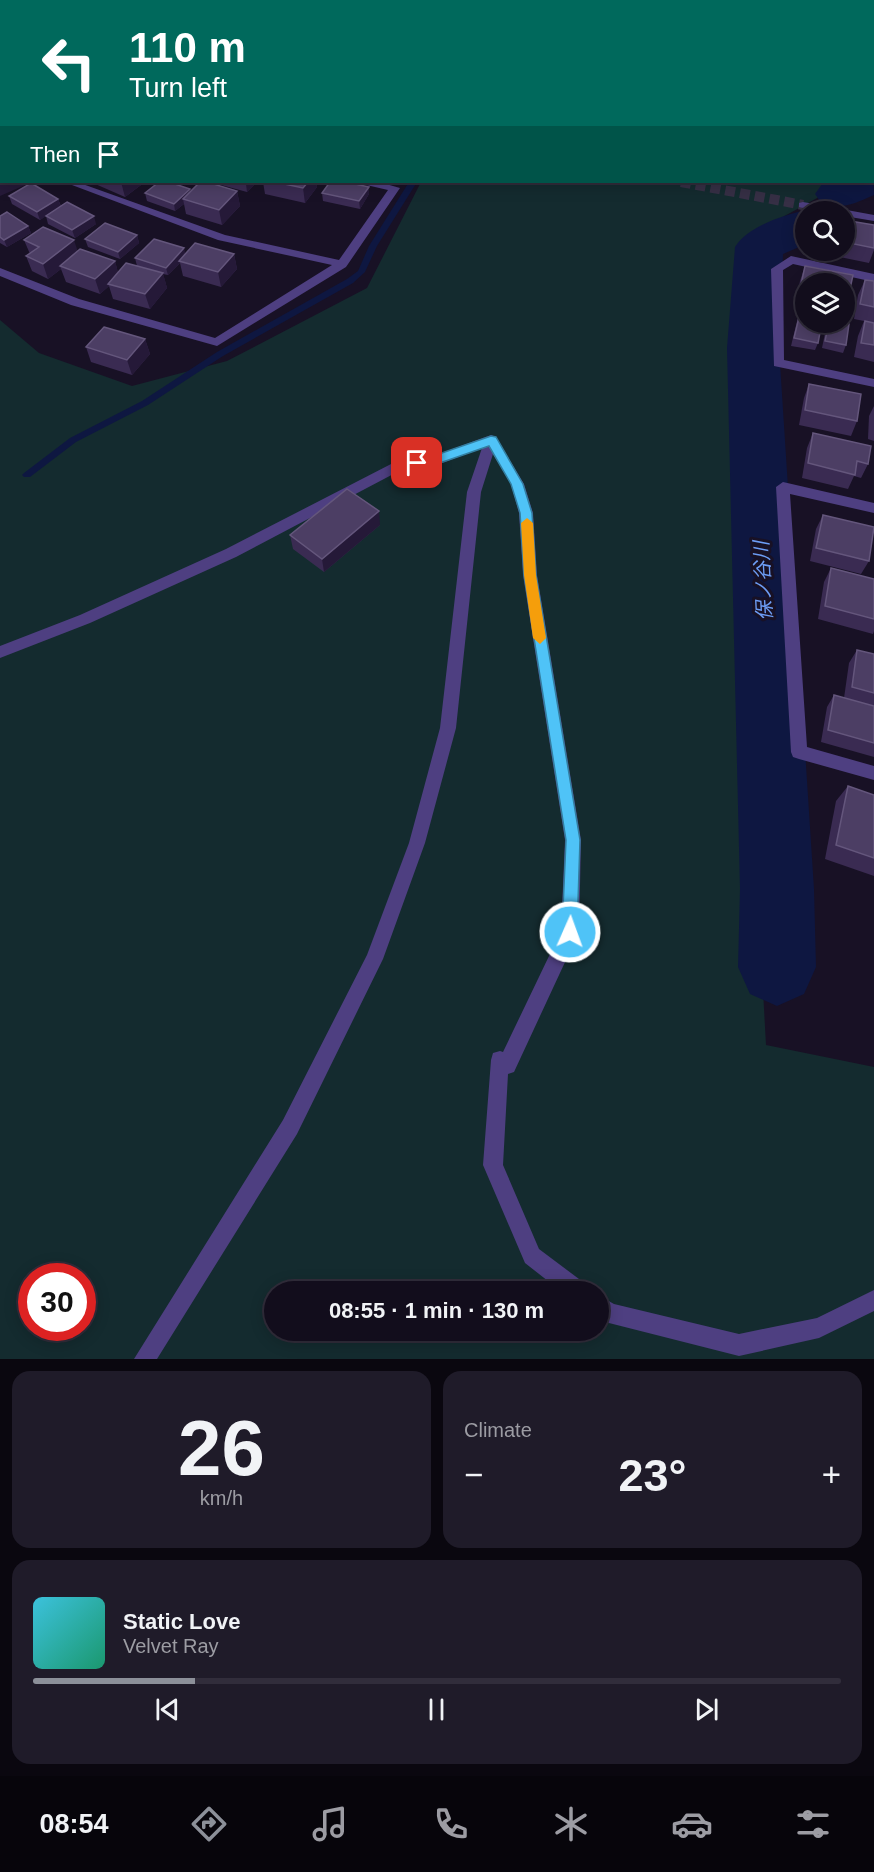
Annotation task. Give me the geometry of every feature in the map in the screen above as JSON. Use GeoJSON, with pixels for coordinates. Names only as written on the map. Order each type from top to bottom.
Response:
{"type":"FeatureCollection","features":[{"type":"Feature","properties":{"kind":"street"},"geometry":{"type":"LineString","coordinates":[[72,183],[222,238],[342,264]]}},
{"type":"Feature","properties":{"kind":"street"},"geometry":{"type":"LineString","coordinates":[[0,272],[75,303],[217,342],[342,264],[395,188],[371,183]]}},
{"type":"Feature","properties":{"kind":"street"},"geometry":{"type":"LineString","coordinates":[[855,215],[874,218]]}},
{"type":"Feature","properties":{"kind":"street"},"geometry":{"type":"LineString","coordinates":[[874,278],[790,260],[777,269],[777,363],[874,383]]}},
{"type":"Feature","properties":{"kind":"street"},"geometry":{"type":"LineString","coordinates":[[0,652],[85,619],[231,553],[398,466],[437,460],[491,440]]}},
{"type":"Feature","properties":{"kind":"street"},"geometry":{"type":"LineString","coordinates":[[491,440],[517,484],[526,513],[530,575],[573,840],[570,932],[507,1065],[500,1060],[493,1165],[532,1256],[565,1281]]}},
{"type":"Feature","properties":{"kind":"street"},"geometry":{"type":"LineString","coordinates":[[145,1359],[290,1127],[374,958],[417,843],[448,728],[474,492],[491,440]]}},
{"type":"Feature","properties":{"kind":"street"},"geometry":{"type":"LineString","coordinates":[[874,508],[783,487],[799,752],[874,773]]}},
{"type":"Feature","properties":{"kind":"street"},"geometry":{"type":"LineString","coordinates":[[609,1313],[739,1345],[819,1328],[874,1300]]}},
{"type":"Feature","properties":{"kind":"green space"},"geometry":{"type":"Polygon","coordinates":[[[420,183],[844,183],[812,201],[795,201],[795,210],[745,238],[731,346],[766,1045],[874,1067],[874,1359],[0,1359],[0,320],[39,353],[132,386],[227,361],[367,288],[420,183]]]}},
{"type":"Feature","properties":{"kind":"building"},"geometry":{"type":"Polygon","coordinates":[[[31,183],[58,199],[37,212],[9,196],[31,183]]]}},
{"type":"Feature","properties":{"kind":"building"},"geometry":{"type":"Polygon","coordinates":[[[158,183],[172,183],[190,189],[174,204],[145,193],[158,183]]]}},
{"type":"Feature","properties":{"kind":"building"},"geometry":{"type":"Polygon","coordinates":[[[199,183],[210,183],[237,191],[219,210],[183,199],[199,183]]]}},
{"type":"Feature","properties":{"kind":"building"},"geometry":{"type":"Polygon","coordinates":[[[280,183],[307,183],[303,188],[280,183]]]}},
{"type":"Feature","properties":{"kind":"building"},"geometry":{"type":"Polygon","coordinates":[[[329,183],[351,183],[369,187],[359,201],[322,193],[329,183]]]}},
{"type":"Feature","properties":{"kind":"building"},"geometry":{"type":"Polygon","coordinates":[[[67,202],[94,216],[72,230],[46,216],[67,202]]]}},
{"type":"Feature","properties":{"kind":"building"},"geometry":{"type":"Polygon","coordinates":[[[7,212],[28,226],[4,240],[0,237],[0,216],[7,212]]]}},
{"type":"Feature","properties":{"kind":"building"},"geometry":{"type":"Polygon","coordinates":[[[855,222],[874,225],[874,248],[855,244],[855,222]]]}},
{"type":"Feature","properties":{"kind":"building"},"geometry":{"type":"Polygon","coordinates":[[[105,223],[137,235],[118,252],[85,239],[105,223]]]}},
{"type":"Feature","properties":{"kind":"building"},"geometry":{"type":"Polygon","coordinates":[[[43,227],[74,240],[43,264],[26,256],[39,247],[24,240],[43,227]]]}},
{"type":"Feature","properties":{"kind":"building"},"geometry":{"type":"Polygon","coordinates":[[[154,239],[184,248],[166,268],[135,258],[154,239]]]}},
{"type":"Feature","properties":{"kind":"building"},"geometry":{"type":"Polygon","coordinates":[[[195,243],[234,254],[218,272],[179,261],[195,243]]]}},
{"type":"Feature","properties":{"kind":"building"},"geometry":{"type":"Polygon","coordinates":[[[80,249],[115,261],[95,279],[60,266],[80,249]]]}},
{"type":"Feature","properties":{"kind":"building"},"geometry":{"type":"Polygon","coordinates":[[[126,263],[163,273],[145,294],[108,284],[126,263]]]}},
{"type":"Feature","properties":{"kind":"building"},"geometry":{"type":"Polygon","coordinates":[[[805,266],[842,273],[803,273],[805,266]]]}},
{"type":"Feature","properties":{"kind":"building"},"geometry":{"type":"Polygon","coordinates":[[[865,280],[874,281],[874,307],[860,304],[865,280]]]}},
{"type":"Feature","properties":{"kind":"building"},"geometry":{"type":"Polygon","coordinates":[[[865,321],[874,323],[874,345],[861,343],[865,321]]]}},
{"type":"Feature","properties":{"kind":"building"},"geometry":{"type":"Polygon","coordinates":[[[104,327],[145,339],[127,360],[86,347],[104,327]]]}},
{"type":"Feature","properties":{"kind":"building"},"geometry":{"type":"Polygon","coordinates":[[[795,333],[820,333],[818,343],[794,338],[795,333]]]}},
{"type":"Feature","properties":{"kind":"building"},"geometry":{"type":"Polygon","coordinates":[[[827,333],[848,333],[846,345],[825,341],[827,333]]]}},
{"type":"Feature","properties":{"kind":"building"},"geometry":{"type":"Polygon","coordinates":[[[809,384],[861,394],[857,421],[805,410],[809,384]]]}},
{"type":"Feature","properties":{"kind":"building"},"geometry":{"type":"Polygon","coordinates":[[[813,433],[871,446],[868,464],[857,461],[855,475],[808,463],[813,433]]]}},
{"type":"Feature","properties":{"kind":"building"},"geometry":{"type":"Polygon","coordinates":[[[347,489],[379,511],[322,559],[290,535],[347,489]]]}},
{"type":"Feature","properties":{"kind":"building"},"geometry":{"type":"Polygon","coordinates":[[[823,515],[874,527],[869,561],[816,548],[823,515]]]}},
{"type":"Feature","properties":{"kind":"building"},"geometry":{"type":"Polygon","coordinates":[[[831,568],[874,579],[874,619],[825,606],[831,568]]]}},
{"type":"Feature","properties":{"kind":"building"},"geometry":{"type":"Polygon","coordinates":[[[857,650],[874,654],[874,693],[852,687],[857,650]]]}},
{"type":"Feature","properties":{"kind":"building"},"geometry":{"type":"Polygon","coordinates":[[[834,695],[874,706],[874,743],[828,730],[834,695]]]}},
{"type":"Feature","properties":{"kind":"building"},"geometry":{"type":"Polygon","coordinates":[[[848,786],[874,795],[874,858],[836,845],[848,786]]]}},
{"type":"Feature","properties":{"kind":"waterway"},"geometry":{"type":"LineString","coordinates":[[27,475],[73,440],[145,403],[220,354],[350,281],[361,272],[373,246],[412,183]]}},
{"type":"Feature","properties":{"kind":"waterway","name":"保ノ谷川"},"geometry":{"type":"LineString","coordinates":[[838,194],[863,183]]}},
{"type":"Feature","properties":{"kind":"waterway","name":"保ノ谷川"},"geometry":{"type":"LineString","coordinates":[[777,967],[777,889],[753,348],[759,247],[795,230]]}},
{"type":"Feature","properties":{"kind":"tunnel"},"geometry":{"type":"LineString","coordinates":[[686,183],[795,203]]}},
{"type":"Feature","properties":{"kind":"slow traffic"},"geometry":{"type":"LineString","coordinates":[[527,523],[530,575],[540,638]]}},
{"type":"Feature","properties":{"kind":"route"},"geometry":{"type":"LineString","coordinates":[[417,463],[437,460],[491,440],[517,484],[526,513],[530,575],[573,840],[570,932]]}}]}
